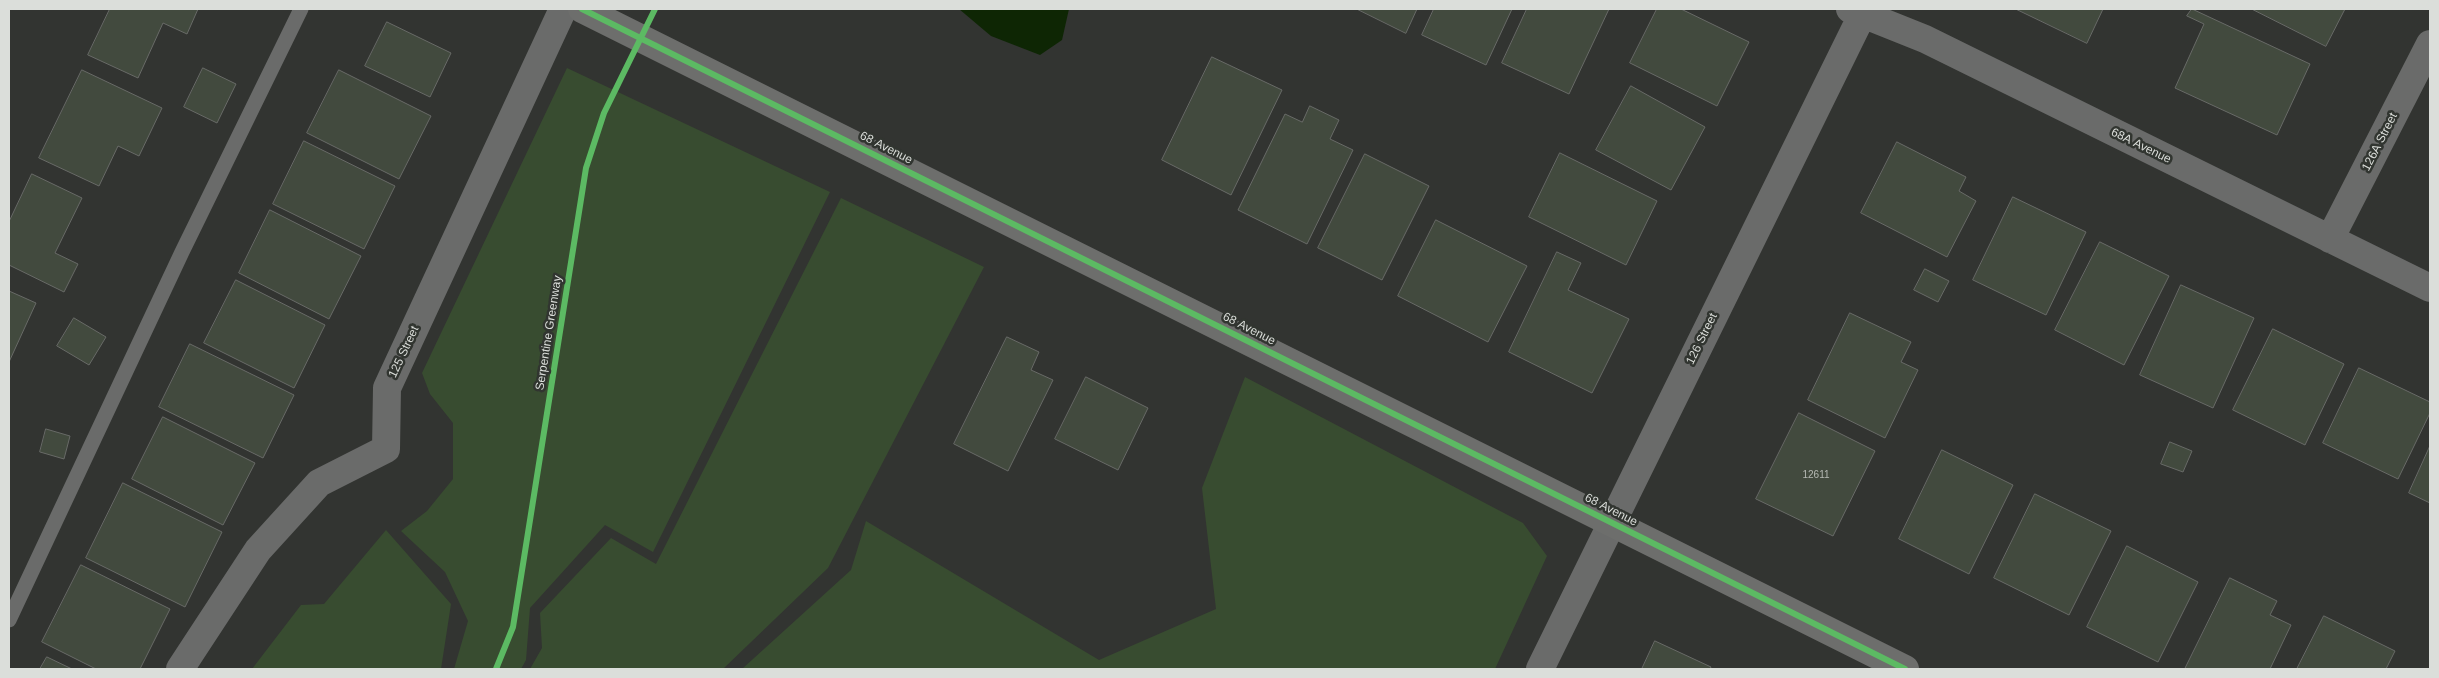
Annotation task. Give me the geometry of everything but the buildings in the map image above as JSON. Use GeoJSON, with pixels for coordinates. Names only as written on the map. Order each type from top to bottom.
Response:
{"type":"FeatureCollection","features":[{"type":"Feature","properties":{"kind":"street","name":"125 Street"},"geometry":{"type":"LineString","coordinates":[[180,669],[258,550],[319,484],[386,449],[387,388],[563,9]]}},
{"type":"Feature","properties":{"kind":"street","name":"68 Avenue"},"geometry":{"type":"LineString","coordinates":[[582,9],[1905,669]]}},
{"type":"Feature","properties":{"kind":"street","name":"126 Street"},"geometry":{"type":"LineString","coordinates":[[1540,669],[1859,11]]}},
{"type":"Feature","properties":{"kind":"street","name":"68A Avenue"},"geometry":{"type":"LineString","coordinates":[[1859,11],[1934,44],[2430,288]]}},
{"type":"Feature","properties":{"kind":"street","name":"126A Street"},"geometry":{"type":"LineString","coordinates":[[2330,239],[2430,44]]}},
{"type":"Feature","properties":{"kind":"lane"},"geometry":{"type":"LineString","coordinates":[[9,620],[178,261],[301,9]]}},
{"type":"Feature","properties":{"kind":"shaded area"},"geometry":{"type":"Polygon","coordinates":[[[959,9],[1069,9],[1062,40],[1040,55],[991,36],[959,9]]]}},
{"type":"Feature","properties":{"kind":"shaded area"},"geometry":{"type":"Polygon","coordinates":[[[567,68],[830,192],[653,552],[605,525],[530,608],[526,660],[521,669],[454,669],[468,621],[445,572],[401,531],[427,511],[453,479],[453,423],[430,394],[422,373],[567,68]]]}},
{"type":"Feature","properties":{"kind":"shaded area"},"geometry":{"type":"Polygon","coordinates":[[[841,198],[984,267],[828,568],[723,669],[530,669],[542,648],[540,613],[611,538],[656,564],[841,198]]]}},
{"type":"Feature","properties":{"kind":"shaded area"},"geometry":{"type":"Polygon","coordinates":[[[1245,377],[1523,523],[1547,556],[1495,669],[742,669],[851,570],[866,521],[1099,660],[1216,609],[1202,488],[1245,377]]]}},
{"type":"Feature","properties":{"kind":"shaded area"},"geometry":{"type":"Polygon","coordinates":[[[386,530],[451,604],[441,669],[252,669],[301,605],[324,604],[386,530]]]}},
{"type":"Feature","properties":{"kind":"cycle path"},"geometry":{"type":"LineString","coordinates":[[582,9],[1905,669]]}},
{"type":"Feature","properties":{"kind":"cycle path","name":"Serpentine Greenway"},"geometry":{"type":"LineString","coordinates":[[496,669],[513,627],[586,168],[604,113],[655,9]]}}]}
